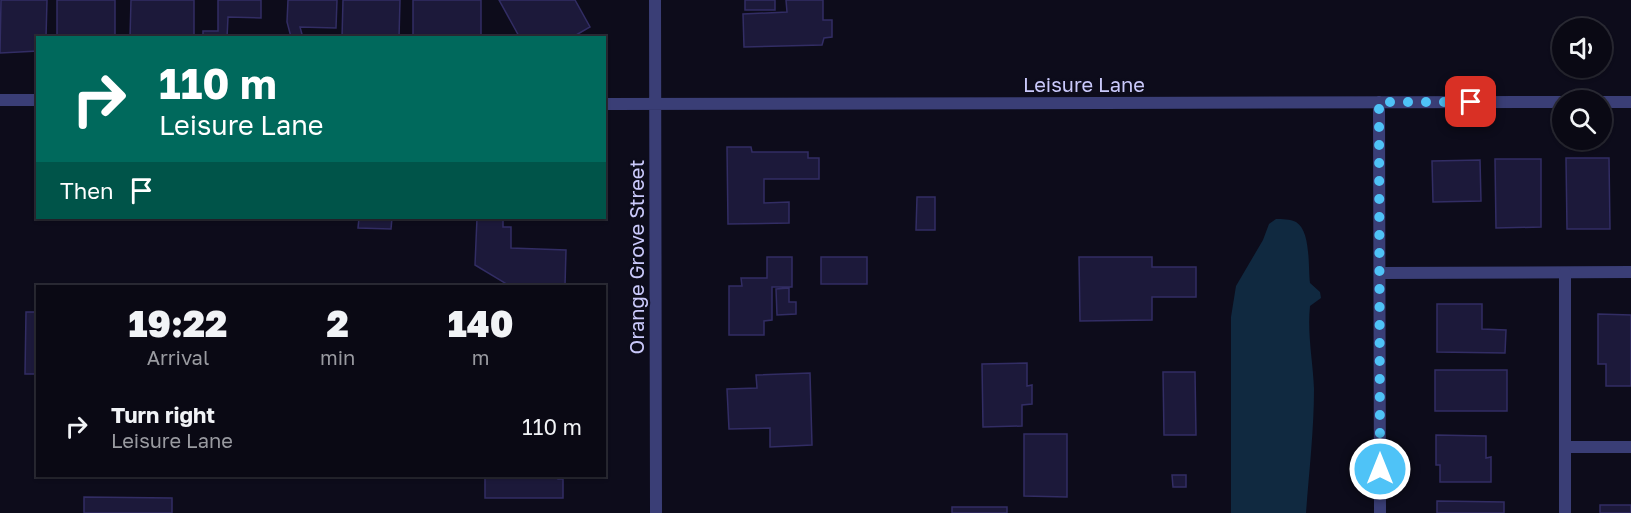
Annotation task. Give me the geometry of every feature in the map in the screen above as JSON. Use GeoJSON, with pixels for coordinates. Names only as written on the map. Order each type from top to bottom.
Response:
{"type":"FeatureCollection","features":[{"type":"Feature","properties":{"kind":"street","name":"Orange Grove Street"},"geometry":{"type":"LineString","coordinates":[[655,0],[656,513]]}},
{"type":"Feature","properties":{"kind":"street"},"geometry":{"type":"LineString","coordinates":[[0,100],[36,100]]}},
{"type":"Feature","properties":{"kind":"street"},"geometry":{"type":"LineString","coordinates":[[1379,102],[1380,513]]}},
{"type":"Feature","properties":{"kind":"street","name":"Leisure Lane"},"geometry":{"type":"LineString","coordinates":[[606,104],[1552,102]]}},
{"type":"Feature","properties":{"kind":"street"},"geometry":{"type":"LineString","coordinates":[[1612,102],[1631,102]]}},
{"type":"Feature","properties":{"kind":"street"},"geometry":{"type":"LineString","coordinates":[[1380,273],[1631,272]]}},
{"type":"Feature","properties":{"kind":"street"},"geometry":{"type":"LineString","coordinates":[[1565,273],[1565,513]]}},
{"type":"Feature","properties":{"kind":"street"},"geometry":{"type":"LineString","coordinates":[[1565,447],[1631,447]]}},
{"type":"Feature","properties":{"kind":"water"},"geometry":{"type":"Polygon","coordinates":[[[1276,219],[1294,221],[1301,227],[1309,259],[1310,283],[1320,292],[1321,298],[1310,306],[1309,316],[1314,404],[1306,513],[1231,513],[1231,317],[1236,286],[1263,240],[1269,224],[1276,219]]]}},
{"type":"Feature","properties":{"kind":"building"},"geometry":{"type":"Polygon","coordinates":[[[1,0],[47,0],[46,36],[36,36],[36,51],[0,53],[1,0]]]}},
{"type":"Feature","properties":{"kind":"building"},"geometry":{"type":"Polygon","coordinates":[[[57,0],[115,0],[115,36],[57,36],[57,0]]]}},
{"type":"Feature","properties":{"kind":"building"},"geometry":{"type":"Polygon","coordinates":[[[131,0],[194,0],[194,36],[130,36],[131,0]]]}},
{"type":"Feature","properties":{"kind":"building"},"geometry":{"type":"Polygon","coordinates":[[[218,0],[261,0],[261,18],[228,17],[227,36],[203,36],[203,31],[218,31],[218,0]]]}},
{"type":"Feature","properties":{"kind":"building"},"geometry":{"type":"Polygon","coordinates":[[[288,0],[337,0],[336,28],[300,27],[302,36],[291,36],[287,22],[288,0]]]}},
{"type":"Feature","properties":{"kind":"building"},"geometry":{"type":"Polygon","coordinates":[[[343,0],[400,0],[399,36],[342,36],[343,0]]]}},
{"type":"Feature","properties":{"kind":"building"},"geometry":{"type":"Polygon","coordinates":[[[413,0],[481,0],[481,36],[413,36],[413,0]]]}},
{"type":"Feature","properties":{"kind":"building"},"geometry":{"type":"Polygon","coordinates":[[[499,0],[575,0],[590,27],[574,36],[519,36],[499,0]]]}},
{"type":"Feature","properties":{"kind":"building"},"geometry":{"type":"Polygon","coordinates":[[[745,0],[775,0],[775,10],[745,10],[745,0]]]}},
{"type":"Feature","properties":{"kind":"building"},"geometry":{"type":"Polygon","coordinates":[[[786,0],[823,0],[823,20],[832,20],[832,37],[824,38],[822,45],[744,47],[743,14],[787,12],[786,0]]]}},
{"type":"Feature","properties":{"kind":"building"},"geometry":{"type":"Polygon","coordinates":[[[727,147],[751,147],[752,152],[808,152],[808,158],[819,158],[819,179],[764,179],[764,203],[789,202],[789,223],[728,224],[727,147]]]}},
{"type":"Feature","properties":{"kind":"building"},"geometry":{"type":"Polygon","coordinates":[[[1566,158],[1609,158],[1610,229],[1567,229],[1566,158]]]}},
{"type":"Feature","properties":{"kind":"building"},"geometry":{"type":"Polygon","coordinates":[[[1495,159],[1541,159],[1541,227],[1496,228],[1495,159]]]}},
{"type":"Feature","properties":{"kind":"building"},"geometry":{"type":"Polygon","coordinates":[[[1480,160],[1481,201],[1433,202],[1432,161],[1480,160]]]}},
{"type":"Feature","properties":{"kind":"building"},"geometry":{"type":"Polygon","coordinates":[[[917,197],[935,197],[935,230],[916,230],[917,197]]]}},
{"type":"Feature","properties":{"kind":"building"},"geometry":{"type":"Polygon","coordinates":[[[359,219],[392,219],[391,229],[358,228],[359,219]]]}},
{"type":"Feature","properties":{"kind":"building"},"geometry":{"type":"Polygon","coordinates":[[[477,219],[503,219],[503,227],[511,227],[511,248],[566,250],[565,285],[508,285],[475,265],[477,219]]]}},
{"type":"Feature","properties":{"kind":"building"},"geometry":{"type":"Polygon","coordinates":[[[767,257],[792,257],[792,287],[772,287],[772,320],[764,321],[764,335],[729,335],[729,286],[742,286],[741,278],[767,278],[767,257]]]}},
{"type":"Feature","properties":{"kind":"building"},"geometry":{"type":"Polygon","coordinates":[[[821,257],[867,257],[867,284],[821,284],[821,257]]]}},
{"type":"Feature","properties":{"kind":"building"},"geometry":{"type":"Polygon","coordinates":[[[1079,257],[1152,257],[1152,267],[1196,267],[1196,297],[1152,297],[1152,320],[1080,321],[1079,257]]]}},
{"type":"Feature","properties":{"kind":"building"},"geometry":{"type":"Polygon","coordinates":[[[789,288],[789,302],[796,302],[796,314],[777,315],[776,289],[789,288]]]}},
{"type":"Feature","properties":{"kind":"building"},"geometry":{"type":"Polygon","coordinates":[[[1437,304],[1482,304],[1482,329],[1506,330],[1505,353],[1437,352],[1437,304]]]}},
{"type":"Feature","properties":{"kind":"building"},"geometry":{"type":"Polygon","coordinates":[[[26,312],[36,312],[36,374],[25,374],[26,312]]]}},
{"type":"Feature","properties":{"kind":"building"},"geometry":{"type":"Polygon","coordinates":[[[1598,314],[1631,315],[1631,386],[1606,386],[1606,364],[1598,364],[1598,314]]]}},
{"type":"Feature","properties":{"kind":"building"},"geometry":{"type":"Polygon","coordinates":[[[1027,363],[1027,386],[1032,385],[1032,404],[1022,405],[1022,426],[983,427],[982,364],[1027,363]]]}},
{"type":"Feature","properties":{"kind":"building"},"geometry":{"type":"Polygon","coordinates":[[[1435,370],[1507,370],[1507,411],[1435,411],[1435,370]]]}},
{"type":"Feature","properties":{"kind":"building"},"geometry":{"type":"Polygon","coordinates":[[[1163,372],[1195,372],[1196,435],[1164,435],[1163,372]]]}},
{"type":"Feature","properties":{"kind":"building"},"geometry":{"type":"Polygon","coordinates":[[[810,373],[812,445],[770,447],[770,428],[729,429],[727,389],[757,388],[756,375],[810,373]]]}},
{"type":"Feature","properties":{"kind":"building"},"geometry":{"type":"Polygon","coordinates":[[[1024,434],[1067,434],[1067,497],[1024,496],[1024,434]]]}},
{"type":"Feature","properties":{"kind":"building"},"geometry":{"type":"Polygon","coordinates":[[[1436,435],[1486,436],[1486,458],[1491,457],[1491,482],[1440,482],[1440,465],[1436,465],[1436,435]]]}},
{"type":"Feature","properties":{"kind":"building"},"geometry":{"type":"Polygon","coordinates":[[[1172,475],[1186,475],[1186,487],[1173,487],[1172,475]]]}},
{"type":"Feature","properties":{"kind":"building"},"geometry":{"type":"Polygon","coordinates":[[[485,477],[558,477],[558,479],[563,479],[563,498],[485,498],[485,477]]]}},
{"type":"Feature","properties":{"kind":"building"},"geometry":{"type":"Polygon","coordinates":[[[84,497],[172,498],[172,513],[84,513],[84,497]]]}},
{"type":"Feature","properties":{"kind":"building"},"geometry":{"type":"Polygon","coordinates":[[[1437,501],[1504,502],[1504,513],[1437,513],[1437,501]]]}},
{"type":"Feature","properties":{"kind":"building"},"geometry":{"type":"Polygon","coordinates":[[[1600,505],[1631,505],[1631,513],[1600,513],[1600,505]]]}},
{"type":"Feature","properties":{"kind":"building"},"geometry":{"type":"Polygon","coordinates":[[[952,507],[1007,507],[1007,513],[952,513],[952,507]]]}},
{"type":"Feature","properties":{"kind":"route"},"geometry":{"type":"LineString","coordinates":[[1380,469],[1379,102],[1471,102]]}}]}
